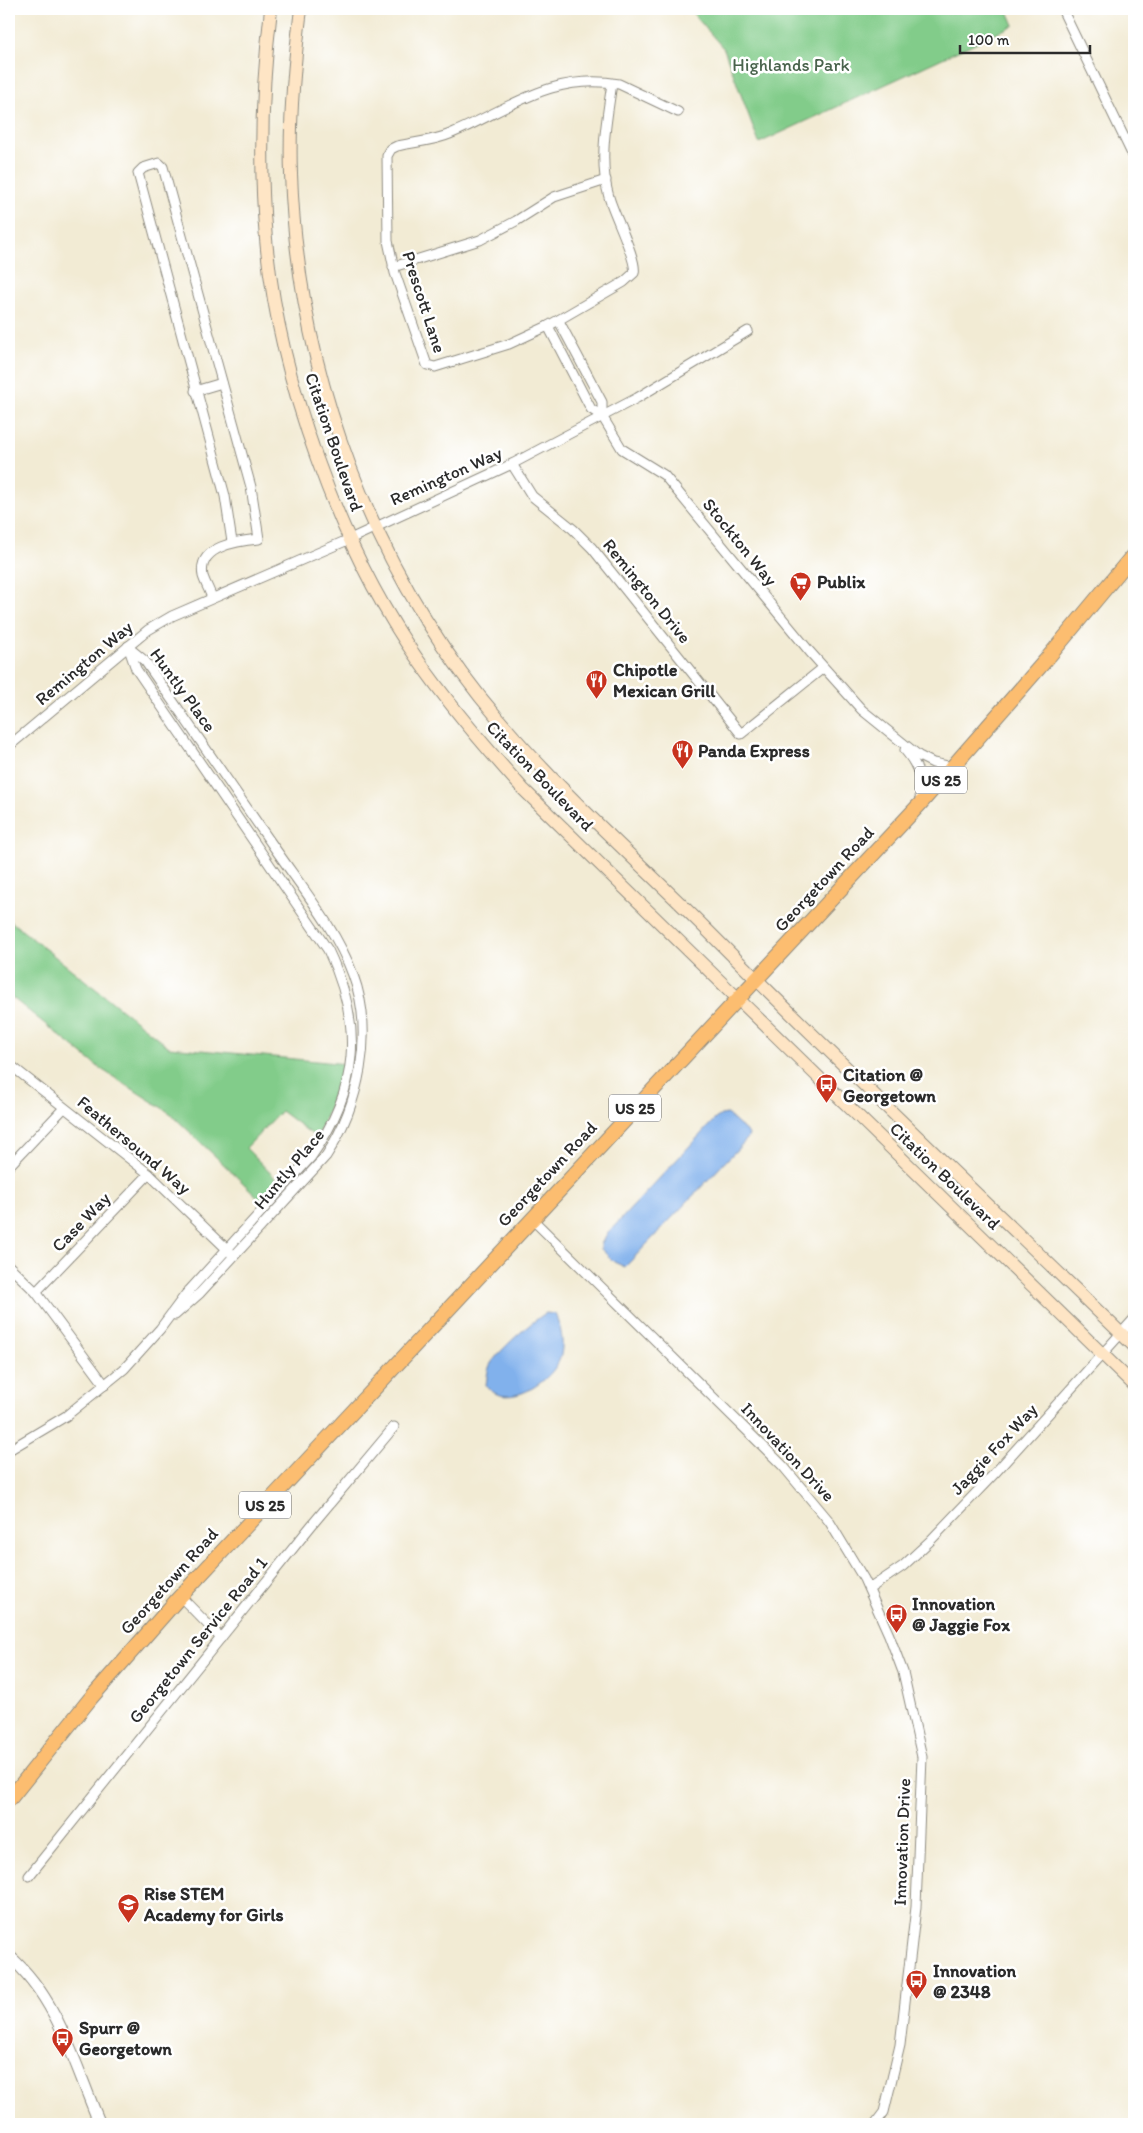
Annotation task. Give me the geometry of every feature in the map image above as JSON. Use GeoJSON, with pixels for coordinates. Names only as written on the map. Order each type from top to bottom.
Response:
{"type":"FeatureCollection","features":[{"type":"Feature","properties":{"kind":"main road","name":"Citation Boulevard"},"geometry":{"type":"LineString","coordinates":[[272,9],[263,114],[261,172],[266,240],[272,286],[293,382],[309,434],[350,539],[383,603],[418,661],[439,690],[523,789],[1134,1385]]}},
{"type":"Feature","properties":{"kind":"main road","name":"Citation Boulevard"},"geometry":{"type":"LineString","coordinates":[[301,9],[292,93],[290,149],[293,208],[302,285],[320,376],[357,487],[374,527],[448,655],[501,723],[533,759],[862,1084],[1134,1346]]}},
{"type":"Feature","properties":{"kind":"main road","name":"Georgetown Road"},"geometry":{"type":"LineString","coordinates":[[9,1800],[90,1699],[180,1596],[433,1326],[531,1218],[920,804],[1045,661],[1134,554]]}},
{"type":"Feature","properties":{"kind":"street"},"geometry":{"type":"LineString","coordinates":[[1062,9],[1134,158]]}},
{"type":"Feature","properties":{"kind":"street","name":"Prescott Lane"},"geometry":{"type":"LineString","coordinates":[[612,83],[604,148],[606,180],[612,208],[634,261],[634,273],[624,282],[559,320],[509,344],[435,367],[430,366],[426,362],[393,267],[387,220],[387,156],[391,149],[449,135],[540,91],[576,82],[612,83],[634,90],[678,112]]}},
{"type":"Feature","properties":{"kind":"street"},"geometry":{"type":"LineString","coordinates":[[212,598],[203,575],[205,560],[213,551],[232,542],[258,539],[250,487],[163,167],[159,163],[143,168],[138,173],[225,496],[232,542]]}},
{"type":"Feature","properties":{"kind":"street"},"geometry":{"type":"LineString","coordinates":[[393,267],[480,240],[516,221],[554,197],[606,180]]}},
{"type":"Feature","properties":{"kind":"street","name":"Stockton Way"},"geometry":{"type":"LineString","coordinates":[[559,320],[602,402],[602,416]]}},
{"type":"Feature","properties":{"kind":"street","name":"Stockton Way"},"geometry":{"type":"LineString","coordinates":[[548,326],[591,408],[602,416],[622,450],[664,475],[823,668],[862,710],[893,737],[919,756],[933,763],[952,766]]}},
{"type":"Feature","properties":{"kind":"street","name":"Remington Way"},"geometry":{"type":"LineString","coordinates":[[9,746],[148,630],[172,616],[350,539],[512,464],[690,367],[748,331]]}},
{"type":"Feature","properties":{"kind":"street"},"geometry":{"type":"LineString","coordinates":[[196,391],[222,383]]}},
{"type":"Feature","properties":{"kind":"street","name":"Remington Drive"},"geometry":{"type":"LineString","coordinates":[[512,464],[532,496],[573,529],[592,548],[741,734],[823,668]]}},
{"type":"Feature","properties":{"kind":"street","name":"Huntly Place"},"geometry":{"type":"LineString","coordinates":[[9,1450],[66,1416],[105,1385],[139,1353],[186,1294],[311,1158],[325,1138],[338,1111],[351,1061],[352,1032],[349,1008],[340,976],[328,950],[136,669],[128,646]]}},
{"type":"Feature","properties":{"kind":"street","name":"Huntly Place"},"geometry":{"type":"LineString","coordinates":[[128,646],[145,661],[301,885],[341,946],[354,976],[361,1006],[362,1059],[350,1109],[337,1139],[311,1174],[200,1293],[160,1329]]}},
{"type":"Feature","properties":{"kind":"street","name":"Stockton Way"},"geometry":{"type":"LineString","coordinates":[[893,737],[914,761],[920,772],[920,804]]}},
{"type":"Feature","properties":{"kind":"street","name":"Feathersound Way"},"geometry":{"type":"LineString","coordinates":[[9,1064],[149,1174],[234,1256]]}},
{"type":"Feature","properties":{"kind":"street"},"geometry":{"type":"LineString","coordinates":[[9,1166],[64,1108]]}},
{"type":"Feature","properties":{"kind":"street","name":"Case Way"},"geometry":{"type":"LineString","coordinates":[[36,1292],[149,1174]]}},
{"type":"Feature","properties":{"kind":"street","name":"Innovation Drive"},"geometry":{"type":"LineString","coordinates":[[531,1218],[783,1466],[829,1521],[868,1589],[889,1635],[903,1672],[922,1757],[916,1907],[900,2046],[884,2112],[875,2124]]}},
{"type":"Feature","properties":{"kind":"street"},"geometry":{"type":"LineString","coordinates":[[9,1266],[36,1292],[105,1385]]}},
{"type":"Feature","properties":{"kind":"street","name":"Jaggie Fox Way"},"geometry":{"type":"LineString","coordinates":[[868,1589],[903,1566],[930,1541],[1134,1320]]}},
{"type":"Feature","properties":{"kind":"street","name":"Georgetown Service Road 1"},"geometry":{"type":"LineString","coordinates":[[28,1876],[394,1426]]}},
{"type":"Feature","properties":{"kind":"street"},"geometry":{"type":"LineString","coordinates":[[180,1596],[220,1638]]}},
{"type":"Feature","properties":{"kind":"street"},"geometry":{"type":"LineString","coordinates":[[9,1956],[39,1988],[57,2020],[100,2124]]}},
{"type":"Feature","properties":{"kind":"green space","name":"Highlands Park"},"geometry":{"type":"Polygon","coordinates":[[[689,9],[1007,9],[1014,25],[759,143],[724,49],[689,9]]]}},
{"type":"Feature","properties":{"kind":"green space"},"geometry":{"type":"Polygon","coordinates":[[[9,920],[169,1047],[347,1064],[317,1138],[281,1111],[246,1148],[280,1183],[263,1202],[170,1113],[101,1069],[9,995],[9,920]]]}},
{"type":"Feature","properties":{"kind":"water"},"geometry":{"type":"Polygon","coordinates":[[[727,1114],[749,1134],[748,1138],[625,1267],[614,1262],[601,1249],[601,1244],[607,1234],[715,1119],[727,1114]]]}},
{"type":"Feature","properties":{"kind":"water"},"geometry":{"type":"Polygon","coordinates":[[[546,1313],[555,1314],[560,1329],[562,1350],[557,1365],[540,1383],[528,1390],[516,1395],[505,1396],[494,1393],[486,1385],[490,1365],[500,1352],[516,1337],[546,1313]]]}},
{"type":"Feature","properties":{"kind":"place","name":"Publix"},"geometry":{"type":"Point","coordinates":[801,601]}},
{"type":"Feature","properties":{"kind":"place","name":"Chipotle Mexican Grill"},"geometry":{"type":"Point","coordinates":[597,699]}},
{"type":"Feature","properties":{"kind":"place","name":"Panda Express"},"geometry":{"type":"Point","coordinates":[682,770]}},
{"type":"Feature","properties":{"kind":"place","name":"Citation @ Georgetown"},"geometry":{"type":"Point","coordinates":[827,1104]}},
{"type":"Feature","properties":{"kind":"place","name":"Innovation @ Jaggie Fox"},"geometry":{"type":"Point","coordinates":[896,1633]}},
{"type":"Feature","properties":{"kind":"place","name":"Rise STEM Academy for Girls"},"geometry":{"type":"Point","coordinates":[128,1923]}},
{"type":"Feature","properties":{"kind":"place","name":"Innovation @ 2348"},"geometry":{"type":"Point","coordinates":[917,2000]}},
{"type":"Feature","properties":{"kind":"place","name":"Spurr @ Georgetown"},"geometry":{"type":"Point","coordinates":[63,2057]}}]}
